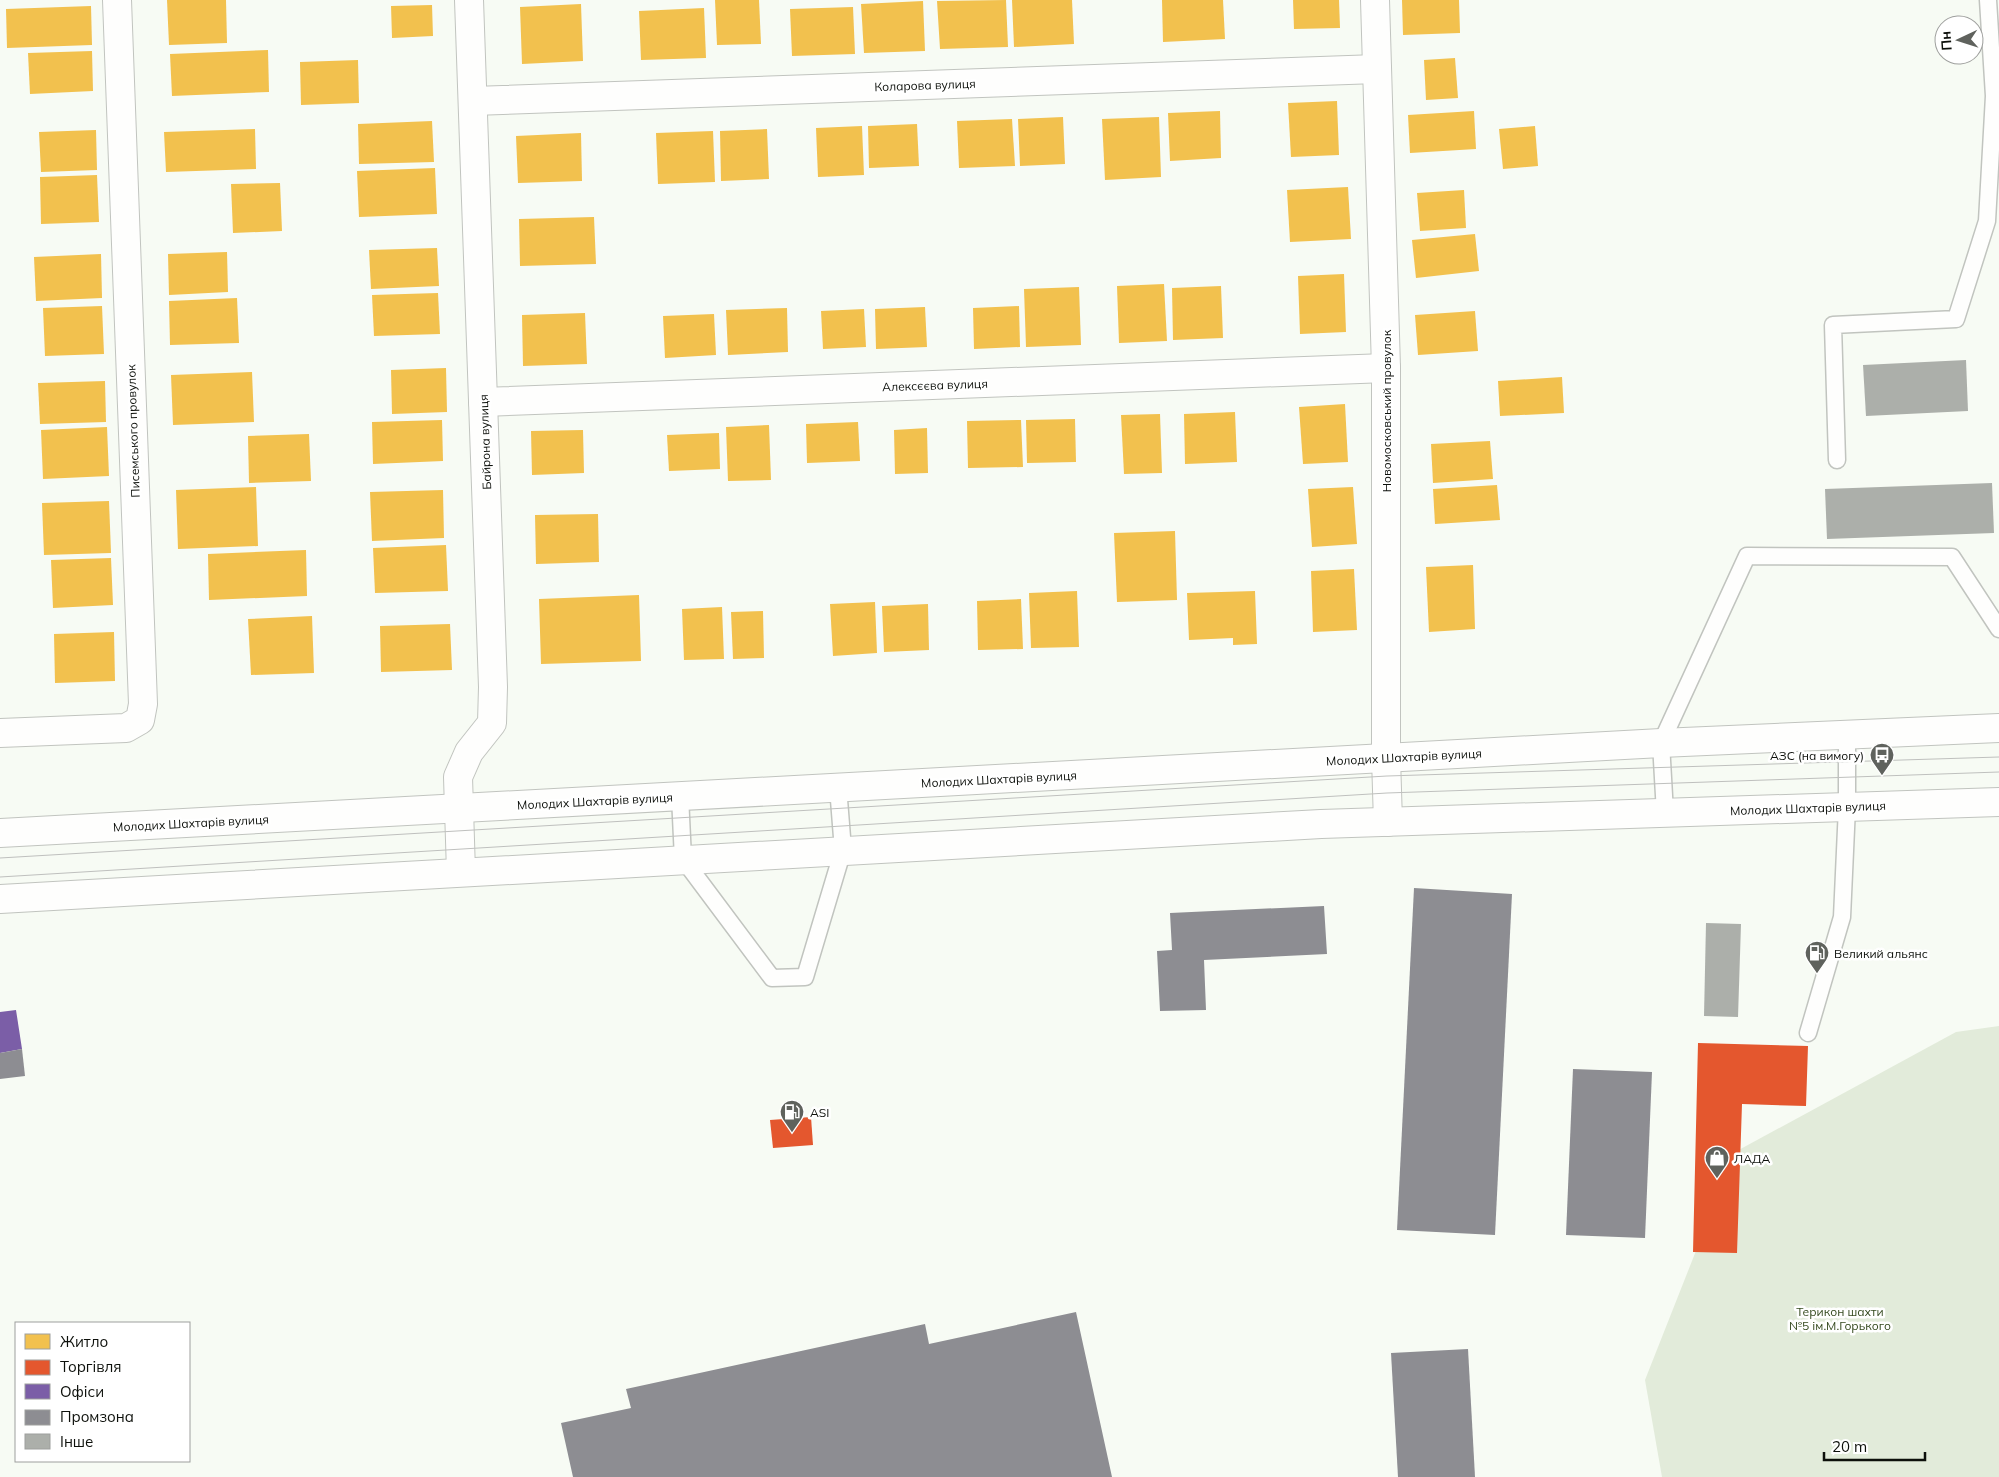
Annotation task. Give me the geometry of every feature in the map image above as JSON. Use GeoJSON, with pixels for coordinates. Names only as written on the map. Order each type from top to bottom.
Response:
{"type":"FeatureCollection","features":[{"type":"Feature","properties":{"kind":"street","name":"Писемського провулок"},"geometry":{"type":"LineString","coordinates":[[0,733],[126,728],[140,720],[143,704],[117,0]]}},
{"type":"Feature","properties":{"kind":"street","name":"Байрона вулиця"},"geometry":{"type":"LineString","coordinates":[[461,872],[457,809],[458,777],[469,752],[492,723],[493,687],[469,0]]}},
{"type":"Feature","properties":{"kind":"street","name":"Новомосковський провулок"},"geometry":{"type":"LineString","coordinates":[[1375,0],[1386,368],[1386,758],[1388,822]]}},
{"type":"Feature","properties":{"kind":"street","name":"Коларова вулиця"},"geometry":{"type":"LineString","coordinates":[[472,101],[1377,69]]}},
{"type":"Feature","properties":{"kind":"street","name":"Алексєєва вулиця"},"geometry":{"type":"LineString","coordinates":[[483,402],[1386,368]]}},
{"type":"Feature","properties":{"kind":"street","name":"Молодих Шахтарів вулиця"},"geometry":{"type":"LineString","coordinates":[[0,833],[1662,743],[1999,728]]}},
{"type":"Feature","properties":{"kind":"street","name":"Молодих Шахтарів вулиця"},"geometry":{"type":"LineString","coordinates":[[0,899],[843,850],[1388,822],[1999,802]]}},
{"type":"Feature","properties":{"kind":"lane"},"geometry":{"type":"LineString","coordinates":[[1837,460],[1833,325],[1956,319],[1987,221],[1994,96],[1988,0]]}},
{"type":"Feature","properties":{"kind":"lane"},"geometry":{"type":"LineString","coordinates":[[1665,813],[1662,743],[1747,556],[1952,557],[1999,629]]}},
{"type":"Feature","properties":{"kind":"lane"},"geometry":{"type":"LineString","coordinates":[[1808,1033],[1842,917],[1847,807],[1847,736]]}},
{"type":"Feature","properties":{"kind":"lane"},"geometry":{"type":"LineString","coordinates":[[680,796],[683,859],[772,978],[796,977],[805,976],[843,850],[838,787]]}},
{"type":"Feature","properties":{"kind":"green space","name":"Терикон шахти №5 ім.М.Горького"},"geometry":{"type":"Polygon","coordinates":[[[1999,1026],[1999,1477],[1662,1477],[1645,1380],[1735,1152],[1956,1032],[1999,1026]]]}},
{"type":"Feature","properties":{"kind":"building: Житло"},"geometry":{"type":"Polygon","coordinates":[[[167,0],[226,0],[227,43],[169,45],[167,0]]]}},
{"type":"Feature","properties":{"kind":"building: Житло"},"geometry":{"type":"Polygon","coordinates":[[[715,0],[759,0],[761,44],[717,45],[715,0]]]}},
{"type":"Feature","properties":{"kind":"building: Житло"},"geometry":{"type":"Polygon","coordinates":[[[1006,0],[1008,47],[940,49],[937,1],[1006,0]]]}},
{"type":"Feature","properties":{"kind":"building: Житло"},"geometry":{"type":"Polygon","coordinates":[[[1012,0],[1072,0],[1074,44],[1014,47],[1012,0]]]}},
{"type":"Feature","properties":{"kind":"building: Житло"},"geometry":{"type":"Polygon","coordinates":[[[1162,0],[1223,0],[1225,39],[1163,42],[1162,0]]]}},
{"type":"Feature","properties":{"kind":"building: Житло"},"geometry":{"type":"Polygon","coordinates":[[[1293,0],[1339,0],[1340,28],[1294,29],[1293,0]]]}},
{"type":"Feature","properties":{"kind":"building: Житло"},"geometry":{"type":"Polygon","coordinates":[[[1402,0],[1459,0],[1460,33],[1403,35],[1402,0]]]}},
{"type":"Feature","properties":{"kind":"building: Житло"},"geometry":{"type":"Polygon","coordinates":[[[923,1],[925,51],[864,53],[861,4],[923,1]]]}},
{"type":"Feature","properties":{"kind":"building: Житло"},"geometry":{"type":"Polygon","coordinates":[[[581,4],[583,61],[522,64],[520,7],[581,4]]]}},
{"type":"Feature","properties":{"kind":"building: Житло"},"geometry":{"type":"Polygon","coordinates":[[[432,5],[433,36],[392,38],[391,6],[432,5]]]}},
{"type":"Feature","properties":{"kind":"building: Житло"},"geometry":{"type":"Polygon","coordinates":[[[91,6],[92,45],[7,48],[6,9],[91,6]]]}},
{"type":"Feature","properties":{"kind":"building: Житло"},"geometry":{"type":"Polygon","coordinates":[[[853,7],[855,54],[792,56],[790,9],[853,7]]]}},
{"type":"Feature","properties":{"kind":"building: Житло"},"geometry":{"type":"Polygon","coordinates":[[[704,8],[706,58],[641,60],[639,11],[704,8]]]}},
{"type":"Feature","properties":{"kind":"building: Житло"},"geometry":{"type":"Polygon","coordinates":[[[268,50],[269,92],[172,96],[170,54],[268,50]]]}},
{"type":"Feature","properties":{"kind":"building: Житло"},"geometry":{"type":"Polygon","coordinates":[[[92,51],[93,91],[30,94],[28,53],[92,51]]]}},
{"type":"Feature","properties":{"kind":"building: Житло"},"geometry":{"type":"Polygon","coordinates":[[[1455,58],[1458,98],[1426,100],[1424,60],[1455,58]]]}},
{"type":"Feature","properties":{"kind":"building: Житло"},"geometry":{"type":"Polygon","coordinates":[[[358,60],[359,103],[301,105],[300,62],[358,60]]]}},
{"type":"Feature","properties":{"kind":"building: Житло"},"geometry":{"type":"Polygon","coordinates":[[[1337,101],[1339,155],[1291,157],[1288,103],[1337,101]]]}},
{"type":"Feature","properties":{"kind":"building: Житло"},"geometry":{"type":"Polygon","coordinates":[[[1220,111],[1221,158],[1170,161],[1168,113],[1220,111]]]}},
{"type":"Feature","properties":{"kind":"building: Житло"},"geometry":{"type":"Polygon","coordinates":[[[1474,111],[1476,149],[1410,153],[1408,115],[1474,111]]]}},
{"type":"Feature","properties":{"kind":"building: Житло"},"geometry":{"type":"Polygon","coordinates":[[[1063,117],[1065,164],[1020,166],[1018,119],[1063,117]]]}},
{"type":"Feature","properties":{"kind":"building: Житло"},"geometry":{"type":"Polygon","coordinates":[[[1159,117],[1161,177],[1105,180],[1102,119],[1159,117]]]}},
{"type":"Feature","properties":{"kind":"building: Житло"},"geometry":{"type":"Polygon","coordinates":[[[1012,119],[1015,166],[959,168],[957,121],[1012,119]]]}},
{"type":"Feature","properties":{"kind":"building: Житло"},"geometry":{"type":"Polygon","coordinates":[[[432,121],[434,162],[359,164],[358,124],[432,121]]]}},
{"type":"Feature","properties":{"kind":"building: Житло"},"geometry":{"type":"Polygon","coordinates":[[[917,124],[919,166],[869,168],[868,126],[917,124]]]}},
{"type":"Feature","properties":{"kind":"building: Житло"},"geometry":{"type":"Polygon","coordinates":[[[862,126],[864,175],[818,177],[816,128],[862,126]]]}},
{"type":"Feature","properties":{"kind":"building: Житло"},"geometry":{"type":"Polygon","coordinates":[[[1535,126],[1538,166],[1503,169],[1499,129],[1535,126]]]}},
{"type":"Feature","properties":{"kind":"building: Житло"},"geometry":{"type":"Polygon","coordinates":[[[255,129],[256,169],[166,172],[164,132],[255,129]]]}},
{"type":"Feature","properties":{"kind":"building: Житло"},"geometry":{"type":"Polygon","coordinates":[[[767,129],[769,179],[721,181],[720,131],[767,129]]]}},
{"type":"Feature","properties":{"kind":"building: Житло"},"geometry":{"type":"Polygon","coordinates":[[[96,130],[97,170],[41,172],[39,132],[96,130]]]}},
{"type":"Feature","properties":{"kind":"building: Житло"},"geometry":{"type":"Polygon","coordinates":[[[713,131],[715,182],[658,184],[656,133],[713,131]]]}},
{"type":"Feature","properties":{"kind":"building: Житло"},"geometry":{"type":"Polygon","coordinates":[[[581,133],[582,181],[518,183],[516,136],[581,133]]]}},
{"type":"Feature","properties":{"kind":"building: Житло"},"geometry":{"type":"Polygon","coordinates":[[[435,168],[437,214],[359,217],[357,171],[435,168]]]}},
{"type":"Feature","properties":{"kind":"building: Житло"},"geometry":{"type":"Polygon","coordinates":[[[97,175],[99,222],[41,224],[40,177],[97,175]]]}},
{"type":"Feature","properties":{"kind":"building: Житло"},"geometry":{"type":"Polygon","coordinates":[[[280,183],[282,231],[233,233],[231,184],[280,183]]]}},
{"type":"Feature","properties":{"kind":"building: Житло"},"geometry":{"type":"Polygon","coordinates":[[[1348,187],[1351,239],[1290,242],[1287,190],[1348,187]]]}},
{"type":"Feature","properties":{"kind":"building: Житло"},"geometry":{"type":"Polygon","coordinates":[[[1464,190],[1466,228],[1420,231],[1417,193],[1464,190]]]}},
{"type":"Feature","properties":{"kind":"building: Житло"},"geometry":{"type":"Polygon","coordinates":[[[594,217],[596,264],[520,266],[519,219],[594,217]]]}},
{"type":"Feature","properties":{"kind":"building: Житло"},"geometry":{"type":"Polygon","coordinates":[[[1475,234],[1479,271],[1416,278],[1412,240],[1475,234]]]}},
{"type":"Feature","properties":{"kind":"building: Житло"},"geometry":{"type":"Polygon","coordinates":[[[437,248],[439,286],[371,289],[369,250],[437,248]]]}},
{"type":"Feature","properties":{"kind":"building: Житло"},"geometry":{"type":"Polygon","coordinates":[[[227,252],[228,292],[169,295],[168,254],[227,252]]]}},
{"type":"Feature","properties":{"kind":"building: Житло"},"geometry":{"type":"Polygon","coordinates":[[[101,254],[102,298],[36,301],[34,257],[101,254]]]}},
{"type":"Feature","properties":{"kind":"building: Житло"},"geometry":{"type":"Polygon","coordinates":[[[1344,274],[1346,332],[1300,334],[1298,276],[1344,274]]]}},
{"type":"Feature","properties":{"kind":"building: Житло"},"geometry":{"type":"Polygon","coordinates":[[[1164,284],[1167,341],[1119,343],[1117,286],[1164,284]]]}},
{"type":"Feature","properties":{"kind":"building: Житло"},"geometry":{"type":"Polygon","coordinates":[[[1221,286],[1223,338],[1173,340],[1172,288],[1221,286]]]}},
{"type":"Feature","properties":{"kind":"building: Житло"},"geometry":{"type":"Polygon","coordinates":[[[1079,287],[1081,345],[1026,347],[1024,289],[1079,287]]]}},
{"type":"Feature","properties":{"kind":"building: Житло"},"geometry":{"type":"Polygon","coordinates":[[[438,293],[440,334],[374,336],[372,295],[438,293]]]}},
{"type":"Feature","properties":{"kind":"building: Житло"},"geometry":{"type":"Polygon","coordinates":[[[237,298],[239,343],[170,345],[169,301],[237,298]]]}},
{"type":"Feature","properties":{"kind":"building: Житло"},"geometry":{"type":"Polygon","coordinates":[[[102,306],[104,354],[45,356],[43,308],[102,306]]]}},
{"type":"Feature","properties":{"kind":"building: Житло"},"geometry":{"type":"Polygon","coordinates":[[[1019,306],[1020,347],[974,349],[973,308],[1019,306]]]}},
{"type":"Feature","properties":{"kind":"building: Житло"},"geometry":{"type":"Polygon","coordinates":[[[925,307],[927,347],[876,349],[875,309],[925,307]]]}},
{"type":"Feature","properties":{"kind":"building: Житло"},"geometry":{"type":"Polygon","coordinates":[[[787,308],[788,352],[728,355],[726,310],[787,308]]]}},
{"type":"Feature","properties":{"kind":"building: Житло"},"geometry":{"type":"Polygon","coordinates":[[[864,309],[866,347],[823,349],[821,311],[864,309]]]}},
{"type":"Feature","properties":{"kind":"building: Житло"},"geometry":{"type":"Polygon","coordinates":[[[1475,311],[1478,351],[1418,355],[1415,315],[1475,311]]]}},
{"type":"Feature","properties":{"kind":"building: Житло"},"geometry":{"type":"Polygon","coordinates":[[[585,313],[587,364],[523,366],[522,315],[585,313]]]}},
{"type":"Feature","properties":{"kind":"building: Житло"},"geometry":{"type":"Polygon","coordinates":[[[714,314],[716,355],[665,358],[663,316],[714,314]]]}},
{"type":"Feature","properties":{"kind":"building: Житло"},"geometry":{"type":"Polygon","coordinates":[[[446,368],[447,412],[392,414],[391,370],[446,368]]]}},
{"type":"Feature","properties":{"kind":"building: Житло"},"geometry":{"type":"Polygon","coordinates":[[[252,372],[254,422],[173,425],[171,375],[252,372]]]}},
{"type":"Feature","properties":{"kind":"building: Житло"},"geometry":{"type":"Polygon","coordinates":[[[1562,377],[1564,413],[1500,416],[1498,381],[1562,377]]]}},
{"type":"Feature","properties":{"kind":"building: Житло"},"geometry":{"type":"Polygon","coordinates":[[[105,381],[106,422],[40,424],[38,383],[105,381]]]}},
{"type":"Feature","properties":{"kind":"building: Житло"},"geometry":{"type":"Polygon","coordinates":[[[1345,404],[1348,462],[1303,464],[1299,407],[1345,404]]]}},
{"type":"Feature","properties":{"kind":"building: Житло"},"geometry":{"type":"Polygon","coordinates":[[[1235,412],[1237,462],[1185,464],[1184,414],[1235,412]]]}},
{"type":"Feature","properties":{"kind":"building: Житло"},"geometry":{"type":"Polygon","coordinates":[[[1160,414],[1162,473],[1124,474],[1121,415],[1160,414]]]}},
{"type":"Feature","properties":{"kind":"building: Житло"},"geometry":{"type":"Polygon","coordinates":[[[1075,419],[1076,462],[1027,463],[1026,420],[1075,419]]]}},
{"type":"Feature","properties":{"kind":"building: Житло"},"geometry":{"type":"Polygon","coordinates":[[[442,420],[443,461],[373,464],[372,422],[442,420]]]}},
{"type":"Feature","properties":{"kind":"building: Житло"},"geometry":{"type":"Polygon","coordinates":[[[1021,420],[1023,467],[968,468],[967,421],[1021,420]]]}},
{"type":"Feature","properties":{"kind":"building: Житло"},"geometry":{"type":"Polygon","coordinates":[[[858,422],[860,461],[807,463],[806,424],[858,422]]]}},
{"type":"Feature","properties":{"kind":"building: Житло"},"geometry":{"type":"Polygon","coordinates":[[[769,425],[771,480],[728,481],[726,427],[769,425]]]}},
{"type":"Feature","properties":{"kind":"building: Житло"},"geometry":{"type":"Polygon","coordinates":[[[107,427],[109,476],[43,479],[41,430],[107,427]]]}},
{"type":"Feature","properties":{"kind":"building: Житло"},"geometry":{"type":"Polygon","coordinates":[[[927,428],[928,473],[895,474],[894,430],[927,428]]]}},
{"type":"Feature","properties":{"kind":"building: Житло"},"geometry":{"type":"Polygon","coordinates":[[[583,430],[584,473],[532,475],[531,431],[583,430]]]}},
{"type":"Feature","properties":{"kind":"building: Житло"},"geometry":{"type":"Polygon","coordinates":[[[719,433],[720,469],[669,471],[667,435],[719,433]]]}},
{"type":"Feature","properties":{"kind":"building: Житло"},"geometry":{"type":"Polygon","coordinates":[[[309,434],[311,481],[249,483],[248,436],[309,434]]]}},
{"type":"Feature","properties":{"kind":"building: Житло"},"geometry":{"type":"Polygon","coordinates":[[[1490,441],[1493,479],[1433,483],[1431,444],[1490,441]]]}},
{"type":"Feature","properties":{"kind":"building: Житло"},"geometry":{"type":"Polygon","coordinates":[[[1497,485],[1500,520],[1435,524],[1433,489],[1497,485]]]}},
{"type":"Feature","properties":{"kind":"building: Житло"},"geometry":{"type":"Polygon","coordinates":[[[256,487],[258,546],[178,549],[176,490],[256,487]]]}},
{"type":"Feature","properties":{"kind":"building: Житло"},"geometry":{"type":"Polygon","coordinates":[[[1353,487],[1357,544],[1312,547],[1308,489],[1353,487]]]}},
{"type":"Feature","properties":{"kind":"building: Житло"},"geometry":{"type":"Polygon","coordinates":[[[443,490],[444,538],[372,541],[370,492],[443,490]]]}},
{"type":"Feature","properties":{"kind":"building: Житло"},"geometry":{"type":"Polygon","coordinates":[[[109,501],[111,553],[44,555],[42,503],[109,501]]]}},
{"type":"Feature","properties":{"kind":"building: Житло"},"geometry":{"type":"Polygon","coordinates":[[[598,514],[599,562],[536,564],[535,515],[598,514]]]}},
{"type":"Feature","properties":{"kind":"building: Житло"},"geometry":{"type":"Polygon","coordinates":[[[1175,531],[1177,600],[1117,602],[1114,533],[1175,531]]]}},
{"type":"Feature","properties":{"kind":"building: Житло"},"geometry":{"type":"Polygon","coordinates":[[[446,545],[448,591],[375,593],[373,548],[446,545]]]}},
{"type":"Feature","properties":{"kind":"building: Житло"},"geometry":{"type":"Polygon","coordinates":[[[306,550],[307,596],[209,600],[208,554],[306,550]]]}},
{"type":"Feature","properties":{"kind":"building: Житло"},"geometry":{"type":"Polygon","coordinates":[[[111,558],[113,605],[53,608],[51,560],[111,558]]]}},
{"type":"Feature","properties":{"kind":"building: Житло"},"geometry":{"type":"Polygon","coordinates":[[[1473,565],[1475,629],[1429,632],[1426,567],[1473,565]]]}},
{"type":"Feature","properties":{"kind":"building: Житло"},"geometry":{"type":"Polygon","coordinates":[[[1354,569],[1357,630],[1313,632],[1311,571],[1354,569]]]}},
{"type":"Feature","properties":{"kind":"building: Житло"},"geometry":{"type":"Polygon","coordinates":[[[1077,591],[1079,647],[1031,648],[1029,593],[1077,591]]]}},
{"type":"Feature","properties":{"kind":"building: Житло"},"geometry":{"type":"Polygon","coordinates":[[[1255,591],[1257,644],[1233,645],[1233,638],[1189,640],[1187,593],[1255,591]]]}},
{"type":"Feature","properties":{"kind":"building: Житло"},"geometry":{"type":"Polygon","coordinates":[[[639,595],[641,661],[541,664],[539,599],[639,595]]]}},
{"type":"Feature","properties":{"kind":"building: Житло"},"geometry":{"type":"Polygon","coordinates":[[[1021,599],[1023,649],[978,650],[977,601],[1021,599]]]}},
{"type":"Feature","properties":{"kind":"building: Житло"},"geometry":{"type":"Polygon","coordinates":[[[875,602],[877,653],[833,656],[830,604],[875,602]]]}},
{"type":"Feature","properties":{"kind":"building: Житло"},"geometry":{"type":"Polygon","coordinates":[[[928,604],[929,650],[884,652],[882,606],[928,604]]]}},
{"type":"Feature","properties":{"kind":"building: Житло"},"geometry":{"type":"Polygon","coordinates":[[[722,607],[724,659],[684,660],[682,609],[722,607]]]}},
{"type":"Feature","properties":{"kind":"building: Житло"},"geometry":{"type":"Polygon","coordinates":[[[763,611],[764,658],[733,659],[731,612],[763,611]]]}},
{"type":"Feature","properties":{"kind":"building: Житло"},"geometry":{"type":"Polygon","coordinates":[[[312,616],[314,673],[251,675],[248,619],[312,616]]]}},
{"type":"Feature","properties":{"kind":"building: Житло"},"geometry":{"type":"Polygon","coordinates":[[[450,624],[452,670],[381,672],[380,626],[450,624]]]}},
{"type":"Feature","properties":{"kind":"building: Житло"},"geometry":{"type":"Polygon","coordinates":[[[114,632],[115,681],[55,683],[54,634],[114,632]]]}},
{"type":"Feature","properties":{"kind":"building: Торгівля","name":"ЛАДА"},"geometry":{"type":"Polygon","coordinates":[[[1698,1043],[1808,1046],[1806,1106],[1742,1104],[1737,1253],[1693,1252],[1698,1043]]]}},
{"type":"Feature","properties":{"kind":"building: Торгівля","name":"ASI"},"geometry":{"type":"Polygon","coordinates":[[[811,1117],[813,1145],[773,1148],[770,1120],[811,1117]]]}},
{"type":"Feature","properties":{"kind":"building: Офіси"},"geometry":{"type":"Polygon","coordinates":[[[16,1010],[22,1049],[0,1053],[0,1012],[16,1010]]]}},
{"type":"Feature","properties":{"kind":"building: Промзона"},"geometry":{"type":"Polygon","coordinates":[[[1414,888],[1512,894],[1495,1235],[1397,1230],[1414,888]]]}},
{"type":"Feature","properties":{"kind":"building: Промзона"},"geometry":{"type":"Polygon","coordinates":[[[1324,906],[1327,954],[1204,960],[1206,1010],[1160,1011],[1157,951],[1172,950],[1170,913],[1324,906]]]}},
{"type":"Feature","properties":{"kind":"building: Промзона"},"geometry":{"type":"Polygon","coordinates":[[[22,1049],[25,1076],[0,1079],[0,1053],[22,1049]]]}},
{"type":"Feature","properties":{"kind":"building: Промзона"},"geometry":{"type":"Polygon","coordinates":[[[1573,1069],[1652,1072],[1645,1238],[1566,1235],[1573,1069]]]}},
{"type":"Feature","properties":{"kind":"building: Промзона"},"geometry":{"type":"Polygon","coordinates":[[[1076,1312],[1112,1477],[573,1477],[561,1423],[631,1408],[626,1389],[925,1324],[929,1344],[1076,1312]]]}},
{"type":"Feature","properties":{"kind":"building: Промзона"},"geometry":{"type":"Polygon","coordinates":[[[1468,1349],[1475,1477],[1398,1477],[1391,1353],[1468,1349]]]}},
{"type":"Feature","properties":{"kind":"building: Інше"},"geometry":{"type":"Polygon","coordinates":[[[1966,360],[1968,411],[1866,416],[1863,365],[1966,360]]]}},
{"type":"Feature","properties":{"kind":"building: Інше"},"geometry":{"type":"Polygon","coordinates":[[[1992,483],[1994,533],[1827,539],[1825,489],[1992,483]]]}},
{"type":"Feature","properties":{"kind":"building: Інше"},"geometry":{"type":"Polygon","coordinates":[[[1706,923],[1741,924],[1738,1017],[1704,1016],[1706,923]]]}},
{"type":"Feature","properties":{"kind":"tram line"},"geometry":{"type":"LineString","coordinates":[[0,858],[1387,776],[1999,757]]}},
{"type":"Feature","properties":{"kind":"tram line"},"geometry":{"type":"LineString","coordinates":[[0,877],[1387,793],[1999,772]]}},
{"type":"Feature","properties":{"kind":"place","name":"АЗС (на вимогу)"},"geometry":{"type":"Point","coordinates":[1882,776]}},
{"type":"Feature","properties":{"kind":"place","name":"Великий альянс"},"geometry":{"type":"Point","coordinates":[1817,974]}},
{"type":"Feature","properties":{"kind":"place","name":"ASI"},"geometry":{"type":"Point","coordinates":[792,1133]}},
{"type":"Feature","properties":{"kind":"place","name":"ЛАДА"},"geometry":{"type":"Point","coordinates":[1717,1179]}}]}
